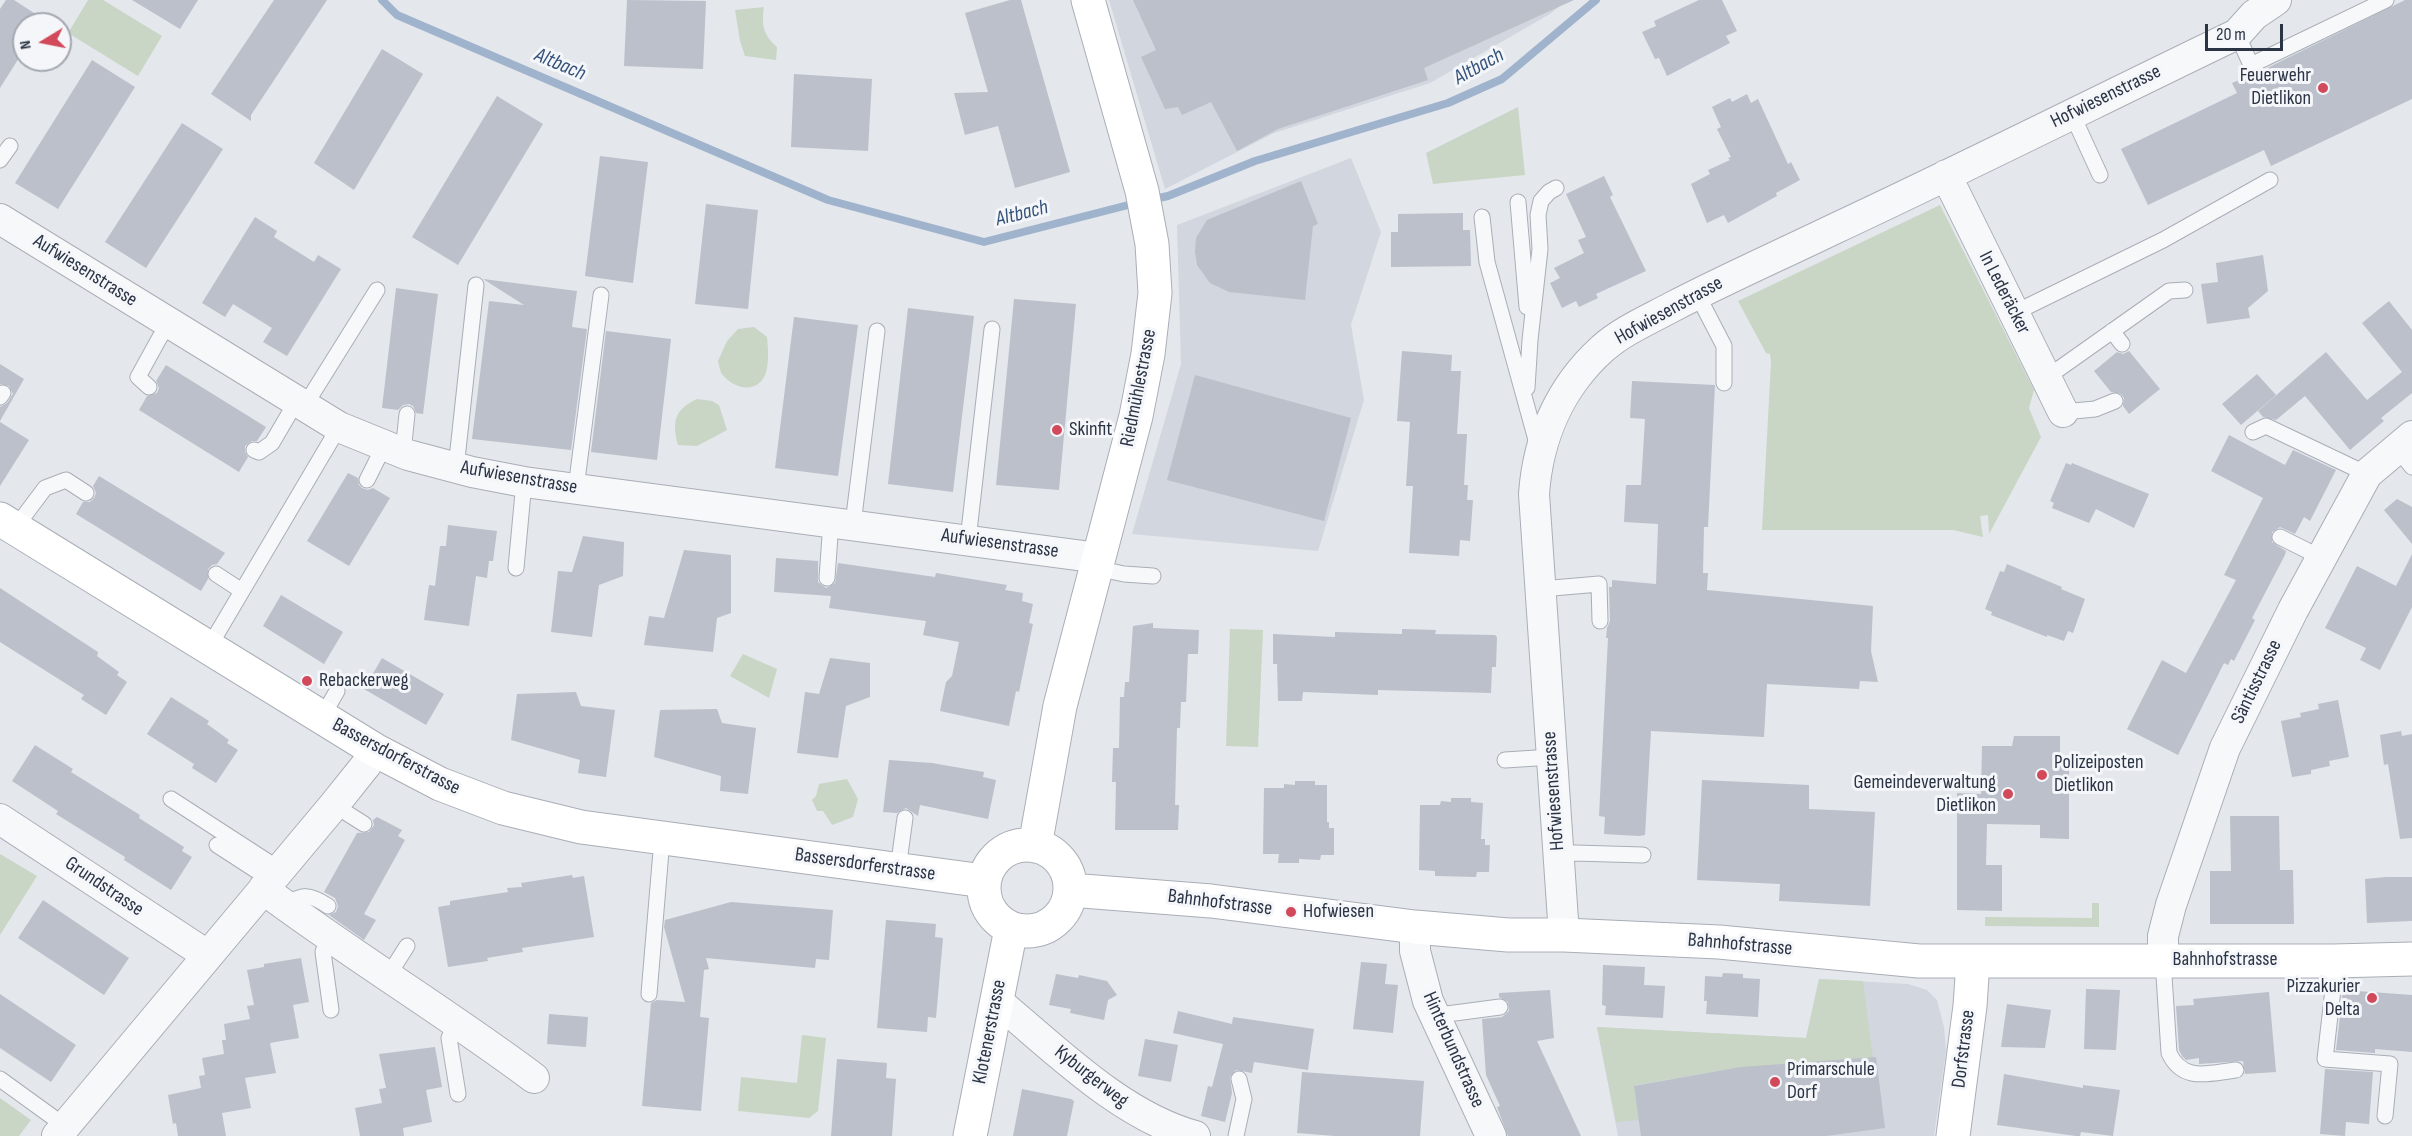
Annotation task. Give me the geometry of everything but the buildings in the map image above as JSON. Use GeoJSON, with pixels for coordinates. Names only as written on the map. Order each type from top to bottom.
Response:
{"type":"FeatureCollection","features":[{"type":"Feature","properties":{"kind":"street","name":"Riedmühlestrasse"},"geometry":{"type":"LineString","coordinates":[[1035,846],[1060,706],[1136,416],[1152,331],[1155,276],[1150,231],[1142,191],[1088,0]]}},
{"type":"Feature","properties":{"kind":"street","name":"Hofwiesenstrasse"},"geometry":{"type":"LineString","coordinates":[[1564,935],[1534,494],[1539,453],[1545,433],[1564,396],[1590,361],[1626,332],[1697,294],[2237,34],[2254,15],[2276,0]]}},
{"type":"Feature","properties":{"kind":"street","name":"In Lederäcker"},"geometry":{"type":"LineString","coordinates":[[1946,175],[2063,412]]}},
{"type":"Feature","properties":{"kind":"street","name":"Aufwiesenstrasse"},"geometry":{"type":"LineString","coordinates":[[0,219],[300,405],[339,427],[394,449],[456,468],[524,482],[968,540],[1098,563]]}},
{"type":"Feature","properties":{"kind":"street","name":"Säntisstrasse"},"geometry":{"type":"LineString","coordinates":[[2163,960],[2163,936],[2171,905],[2225,748],[2367,474],[2407,451]]}},
{"type":"Feature","properties":{"kind":"street","name":"Bassersdorferstrasse"},"geometry":{"type":"LineString","coordinates":[[7,523],[209,647],[330,704],[375,750],[440,784],[503,808],[581,827],[984,881]]}},
{"type":"Feature","properties":{"kind":"street"},"geometry":{"type":"LineString","coordinates":[[61,1131],[207,956],[274,886],[375,750]]}},
{"type":"Feature","properties":{"kind":"street","name":"Grundstrasse"},"geometry":{"type":"LineString","coordinates":[[0,819],[207,956]]}},
{"type":"Feature","properties":{"kind":"street"},"geometry":{"type":"LineString","coordinates":[[1021,845],[1035,846],[1057,857],[1069,878],[1070,890],[1064,910],[1050,925],[1024,932],[1011,929],[998,921],[989,909],[984,896],[984,881],[988,868],[1008,849],[1021,845]]}},
{"type":"Feature","properties":{"kind":"street"},"geometry":{"type":"LineString","coordinates":[[274,886],[328,937],[534,1078]]}},
{"type":"Feature","properties":{"kind":"street","name":"Bahnhofstrasse"},"geometry":{"type":"LineString","coordinates":[[1070,890],[1211,901],[1415,927],[1508,935],[1564,935],[1719,942],[1897,959],[1973,962],[2412,959]]}},
{"type":"Feature","properties":{"kind":"street","name":"Hinterbundstrasse"},"geometry":{"type":"LineString","coordinates":[[1415,927],[1415,951],[1428,1001],[1491,1136]]}},
{"type":"Feature","properties":{"kind":"street","name":"Klotenerstrasse"},"geometry":{"type":"LineString","coordinates":[[970,1136],[1011,929]]}},
{"type":"Feature","properties":{"kind":"street","name":"Dorfstrasse"},"geometry":{"type":"LineString","coordinates":[[1953,1136],[1970,1006],[1973,962]]}},
{"type":"Feature","properties":{"kind":"street","name":"Kyburgerweg"},"geometry":{"type":"LineString","coordinates":[[997,1001],[1108,1092],[1180,1134]]}},
{"type":"Feature","properties":{"kind":"lane"},"geometry":{"type":"LineString","coordinates":[[2237,34],[2251,64],[2386,0]]}},
{"type":"Feature","properties":{"kind":"lane"},"geometry":{"type":"LineString","coordinates":[[2072,114],[2100,175]]}},
{"type":"Feature","properties":{"kind":"lane"},"geometry":{"type":"LineString","coordinates":[[0,160],[10,146]]}},
{"type":"Feature","properties":{"kind":"lane"},"geometry":{"type":"LineString","coordinates":[[2014,313],[2163,240],[2270,180]]}},
{"type":"Feature","properties":{"kind":"lane"},"geometry":{"type":"LineString","coordinates":[[1527,403],[1530,340],[1540,249],[1538,215],[1541,201],[1556,188]]}},
{"type":"Feature","properties":{"kind":"lane"},"geometry":{"type":"LineString","coordinates":[[1518,202],[1530,340]]}},
{"type":"Feature","properties":{"kind":"lane"},"geometry":{"type":"LineString","coordinates":[[1482,217],[1487,262],[1539,453]]}},
{"type":"Feature","properties":{"kind":"lane"},"geometry":{"type":"LineString","coordinates":[[456,468],[476,285]]}},
{"type":"Feature","properties":{"kind":"lane"},"geometry":{"type":"LineString","coordinates":[[254,450],[259,452],[272,443],[377,290]]}},
{"type":"Feature","properties":{"kind":"lane"},"geometry":{"type":"LineString","coordinates":[[2046,378],[2169,291],[2185,290]]}},
{"type":"Feature","properties":{"kind":"lane"},"geometry":{"type":"LineString","coordinates":[[1697,294],[1724,346],[1724,383]]}},
{"type":"Feature","properties":{"kind":"lane"},"geometry":{"type":"LineString","coordinates":[[576,488],[601,295]]}},
{"type":"Feature","properties":{"kind":"lane"},"geometry":{"type":"LineString","coordinates":[[149,387],[138,377],[160,337],[170,324]]}},
{"type":"Feature","properties":{"kind":"lane"},"geometry":{"type":"LineString","coordinates":[[968,540],[992,329]]}},
{"type":"Feature","properties":{"kind":"lane"},"geometry":{"type":"LineString","coordinates":[[827,578],[842,523],[877,331]]}},
{"type":"Feature","properties":{"kind":"lane"},"geometry":{"type":"LineString","coordinates":[[2112,331],[2122,344]]}},
{"type":"Feature","properties":{"kind":"lane"},"geometry":{"type":"LineString","coordinates":[[2063,412],[2095,409],[2115,401]]}},
{"type":"Feature","properties":{"kind":"lane"},"geometry":{"type":"LineString","coordinates":[[367,480],[394,449],[407,414]]}},
{"type":"Feature","properties":{"kind":"lane"},"geometry":{"type":"LineString","coordinates":[[2253,432],[2266,426],[2367,474]]}},
{"type":"Feature","properties":{"kind":"lane"},"geometry":{"type":"LineString","coordinates":[[209,647],[339,427]]}},
{"type":"Feature","properties":{"kind":"lane"},"geometry":{"type":"LineString","coordinates":[[7,523],[45,488],[66,480],[86,493]]}},
{"type":"Feature","properties":{"kind":"lane"},"geometry":{"type":"LineString","coordinates":[[516,568],[524,482]]}},
{"type":"Feature","properties":{"kind":"lane"},"geometry":{"type":"LineString","coordinates":[[2280,537],[2322,558]]}},
{"type":"Feature","properties":{"kind":"lane"},"geometry":{"type":"LineString","coordinates":[[1098,563],[1124,574],[1153,576]]}},
{"type":"Feature","properties":{"kind":"lane"},"geometry":{"type":"LineString","coordinates":[[216,574],[242,591]]}},
{"type":"Feature","properties":{"kind":"lane"},"geometry":{"type":"LineString","coordinates":[[1541,589],[1599,584],[1600,621]]}},
{"type":"Feature","properties":{"kind":"lane"},"geometry":{"type":"LineString","coordinates":[[1505,760],[1552,757]]}},
{"type":"Feature","properties":{"kind":"lane"},"geometry":{"type":"LineString","coordinates":[[171,799],[274,886]]}},
{"type":"Feature","properties":{"kind":"lane"},"geometry":{"type":"LineString","coordinates":[[334,805],[364,825]]}},
{"type":"Feature","properties":{"kind":"lane"},"geometry":{"type":"LineString","coordinates":[[898,869],[905,818]]}},
{"type":"Feature","properties":{"kind":"lane"},"geometry":{"type":"LineString","coordinates":[[649,994],[662,839]]}},
{"type":"Feature","properties":{"kind":"lane"},"geometry":{"type":"LineString","coordinates":[[217,845],[274,886],[298,896],[316,897],[328,906]]}},
{"type":"Feature","properties":{"kind":"lane"},"geometry":{"type":"LineString","coordinates":[[1559,855],[1575,853],[1643,855]]}},
{"type":"Feature","properties":{"kind":"lane"},"geometry":{"type":"LineString","coordinates":[[328,937],[323,952],[331,1011]]}},
{"type":"Feature","properties":{"kind":"lane"},"geometry":{"type":"LineString","coordinates":[[388,976],[407,946]]}},
{"type":"Feature","properties":{"kind":"lane"},"geometry":{"type":"LineString","coordinates":[[2163,960],[2169,1053],[2174,1064],[2184,1071],[2195,1074],[2236,1070]]}},
{"type":"Feature","properties":{"kind":"lane"},"geometry":{"type":"LineString","coordinates":[[2334,961],[2334,981],[2325,1059],[2390,1064],[2385,1116]]}},
{"type":"Feature","properties":{"kind":"lane"},"geometry":{"type":"LineString","coordinates":[[1437,1020],[1448,1014],[1500,1007]]}},
{"type":"Feature","properties":{"kind":"lane"},"geometry":{"type":"LineString","coordinates":[[456,1023],[449,1038],[458,1094]]}},
{"type":"Feature","properties":{"kind":"lane"},"geometry":{"type":"LineString","coordinates":[[0,1079],[61,1131]]}},
{"type":"Feature","properties":{"kind":"lane"},"geometry":{"type":"LineString","coordinates":[[1236,1136],[1244,1100],[1239,1079]]}},
{"type":"Feature","properties":{"kind":"shaded area"},"geometry":{"type":"Polygon","coordinates":[[[1109,0],[1567,0],[1550,14],[1430,83],[1274,133],[1165,189],[1109,0]]]}},
{"type":"Feature","properties":{"kind":"shaded area"},"geometry":{"type":"Polygon","coordinates":[[[1351,158],[1381,232],[1351,325],[1364,400],[1318,551],[1132,534],[1181,364],[1177,225],[1351,158]]]}},
{"type":"Feature","properties":{"kind":"shaded area","name":"Primarschule Dorf"},"geometry":{"type":"Polygon","coordinates":[[[1819,979],[1908,984],[1927,990],[1937,1000],[1944,1027],[1946,1051],[1934,1136],[1618,1136],[1597,1027],[1806,1038],[1819,979]]]}},
{"type":"Feature","properties":{"kind":"green space"},"geometry":{"type":"Polygon","coordinates":[[[88,0],[103,0],[162,36],[138,76],[72,35],[72,26],[88,0]]]}},
{"type":"Feature","properties":{"kind":"green space"},"geometry":{"type":"Polygon","coordinates":[[[764,7],[763,25],[769,39],[777,47],[776,60],[745,56],[740,41],[735,10],[764,7]]]}},
{"type":"Feature","properties":{"kind":"green space"},"geometry":{"type":"Polygon","coordinates":[[[1518,107],[1525,175],[1433,184],[1426,153],[1518,107]]]}},
{"type":"Feature","properties":{"kind":"green space"},"geometry":{"type":"Polygon","coordinates":[[[1940,205],[2034,390],[2029,408],[2041,437],[1989,534],[1988,515],[1980,516],[1983,537],[1953,530],[1762,530],[1771,362],[1770,354],[1766,353],[1738,301],[1940,205]]]}},
{"type":"Feature","properties":{"kind":"green space"},"geometry":{"type":"Polygon","coordinates":[[[754,327],[767,337],[767,370],[758,384],[742,387],[726,379],[721,373],[718,361],[727,341],[738,329],[754,327]]]}},
{"type":"Feature","properties":{"kind":"green space"},"geometry":{"type":"Polygon","coordinates":[[[697,399],[712,401],[719,405],[727,430],[697,446],[678,445],[675,423],[679,412],[697,399]]]}},
{"type":"Feature","properties":{"kind":"green space"},"geometry":{"type":"Polygon","coordinates":[[[1230,629],[1263,630],[1258,747],[1226,746],[1230,629]]]}},
{"type":"Feature","properties":{"kind":"green space"},"geometry":{"type":"Polygon","coordinates":[[[743,654],[777,669],[769,698],[730,676],[743,654]]]}},
{"type":"Feature","properties":{"kind":"green space"},"geometry":{"type":"Polygon","coordinates":[[[847,779],[858,799],[853,817],[832,825],[823,811],[817,811],[812,800],[816,796],[819,784],[847,779]]]}},
{"type":"Feature","properties":{"kind":"green space"},"geometry":{"type":"Polygon","coordinates":[[[0,854],[37,876],[0,935],[0,854]]]}},
{"type":"Feature","properties":{"kind":"green space"},"geometry":{"type":"Polygon","coordinates":[[[2092,903],[2099,903],[2099,927],[1985,926],[1985,917],[2092,918],[2092,903]]]}},
{"type":"Feature","properties":{"kind":"green space"},"geometry":{"type":"Polygon","coordinates":[[[1819,979],[1863,981],[1873,1058],[1737,1068],[1635,1085],[1639,1120],[1616,1122],[1597,1027],[1806,1038],[1819,979]]]}},
{"type":"Feature","properties":{"kind":"green space"},"geometry":{"type":"Polygon","coordinates":[[[802,1035],[826,1038],[818,1111],[809,1118],[738,1111],[741,1077],[797,1083],[802,1035]]]}},
{"type":"Feature","properties":{"kind":"green space"},"geometry":{"type":"Polygon","coordinates":[[[0,1098],[31,1120],[19,1136],[0,1136],[0,1098]]]}},
{"type":"Feature","properties":{"kind":"waterway","name":"Altbach"},"geometry":{"type":"LineString","coordinates":[[382,0],[397,15],[828,200],[984,242],[1136,203]]}},
{"type":"Feature","properties":{"kind":"waterway","name":"Altbach"},"geometry":{"type":"LineString","coordinates":[[1150,200],[1168,196],[1255,161],[1448,103],[1502,79],[1596,0]]}},
{"type":"Feature","properties":{"kind":"place","name":"Feuerwehr Dietlikon"},"geometry":{"type":"Point","coordinates":[2323,88]}},
{"type":"Feature","properties":{"kind":"place","name":"Skinfit"},"geometry":{"type":"Point","coordinates":[1057,430]}},
{"type":"Feature","properties":{"kind":"place","name":"Rebackerweg"},"geometry":{"type":"Point","coordinates":[307,681]}},
{"type":"Feature","properties":{"kind":"place","name":"Polizeiposten Dietlikon"},"geometry":{"type":"Point","coordinates":[2042,775]}},
{"type":"Feature","properties":{"kind":"place","name":"Gemeindeverwaltung Dietlikon"},"geometry":{"type":"Point","coordinates":[2008,794]}},
{"type":"Feature","properties":{"kind":"place","name":"Hofwiesen"},"geometry":{"type":"Point","coordinates":[1291,912]}},
{"type":"Feature","properties":{"kind":"place","name":"Pizzakurier Delta"},"geometry":{"type":"Point","coordinates":[2372,998]}},
{"type":"Feature","properties":{"kind":"place","name":"Primarschule Dorf"},"geometry":{"type":"Point","coordinates":[1775,1082]}}]}
